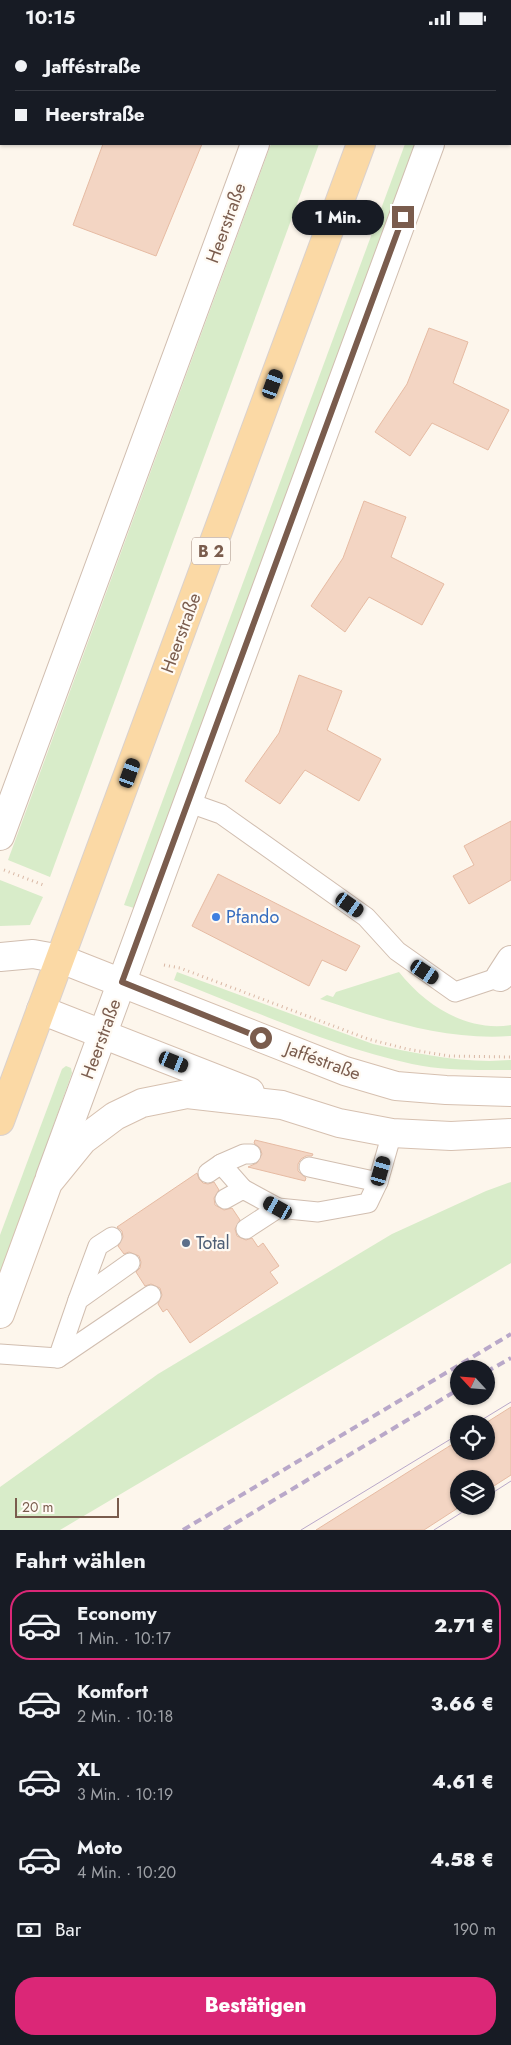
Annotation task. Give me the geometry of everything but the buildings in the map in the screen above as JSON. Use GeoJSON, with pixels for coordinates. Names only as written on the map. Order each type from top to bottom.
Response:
{"type":"FeatureCollection","features":[{"type":"Feature","properties":{"kind":"main road","name":"Heerstraße"},"geometry":{"type":"LineString","coordinates":[[0,1121],[362,145]]}},
{"type":"Feature","properties":{"kind":"street","name":"Heerstraße"},"geometry":{"type":"LineString","coordinates":[[0,836],[255,145]]}},
{"type":"Feature","properties":{"kind":"street","name":"Heerstraße"},"geometry":{"type":"LineString","coordinates":[[0,1314],[430,145]]}},
{"type":"Feature","properties":{"kind":"street","name":"Jafféstraße"},"geometry":{"type":"LineString","coordinates":[[0,957],[33,954],[61,959],[353,1074],[396,1086],[511,1092]]}},
{"type":"Feature","properties":{"kind":"street"},"geometry":{"type":"LineString","coordinates":[[41,1010],[282,1105],[339,1123],[392,1133],[451,1136],[511,1133]]}},
{"type":"Feature","properties":{"kind":"street"},"geometry":{"type":"LineString","coordinates":[[48,1183],[83,1140],[115,1116],[142,1103],[187,1094],[282,1105]]}},
{"type":"Feature","properties":{"kind":"lane"},"geometry":{"type":"LineString","coordinates":[[187,802],[221,814],[237,825],[366,917],[397,951],[455,992],[506,968]]}},
{"type":"Feature","properties":{"kind":"lane"},"geometry":{"type":"LineString","coordinates":[[251,1154],[244,1154],[214,1168],[243,1189],[278,1208],[318,1212],[368,1203],[378,1182],[392,1133]]}},
{"type":"Feature","properties":{"kind":"lane"},"geometry":{"type":"LineString","coordinates":[[309,1167],[378,1182]]}},
{"type":"Feature","properties":{"kind":"lane"},"geometry":{"type":"LineString","coordinates":[[225,1199],[243,1189]]}},
{"type":"Feature","properties":{"kind":"lane"},"geometry":{"type":"LineString","coordinates":[[246,1229],[278,1208]]}},
{"type":"Feature","properties":{"kind":"lane"},"geometry":{"type":"LineString","coordinates":[[58,1358],[98,1246],[112,1237]]}},
{"type":"Feature","properties":{"kind":"lane"},"geometry":{"type":"LineString","coordinates":[[78,1300],[130,1263]]}},
{"type":"Feature","properties":{"kind":"lane"},"geometry":{"type":"LineString","coordinates":[[0,1354],[58,1358],[151,1295]]}},
{"type":"Feature","properties":{"kind":"path"},"geometry":{"type":"LineString","coordinates":[[4,870],[46,886]]}},
{"type":"Feature","properties":{"kind":"path"},"geometry":{"type":"LineString","coordinates":[[178,968],[368,1039],[407,1049],[449,1056],[511,1057]]}},
{"type":"Feature","properties":{"kind":"green space"},"geometry":{"type":"Polygon","coordinates":[[[271,145],[319,145],[50,877],[8,860],[271,145]]]}},
{"type":"Feature","properties":{"kind":"green space"},"geometry":{"type":"Polygon","coordinates":[[[405,145],[415,145],[134,908],[124,905],[405,145]]]}},
{"type":"Feature","properties":{"kind":"green space"},"geometry":{"type":"Polygon","coordinates":[[[0,880],[43,897],[30,925],[0,926],[0,880]]]}},
{"type":"Feature","properties":{"kind":"green space"},"geometry":{"type":"Polygon","coordinates":[[[177,972],[373,1044],[424,1055],[476,1061],[511,1060],[511,1070],[436,1068],[381,1056],[321,1037],[174,980],[177,972]]]}},
{"type":"Feature","properties":{"kind":"green space"},"geometry":{"type":"Polygon","coordinates":[[[399,972],[422,996],[449,1014],[479,1024],[511,1025],[511,1036],[486,1037],[438,1032],[390,1021],[320,999],[327,995],[333,997],[336,992],[399,972]]]}},
{"type":"Feature","properties":{"kind":"green space"},"geometry":{"type":"Polygon","coordinates":[[[66,1066],[71,1068],[72,1073],[0,1277],[0,1235],[62,1069],[66,1066]]]}},
{"type":"Feature","properties":{"kind":"green space"},"geometry":{"type":"Polygon","coordinates":[[[511,1182],[511,1263],[60,1530],[0,1530],[0,1487],[158,1374],[392,1234],[486,1191],[511,1182]]]}},
{"type":"Feature","properties":{"kind":"tram line"},"geometry":{"type":"LineString","coordinates":[[490,1415],[511,1402]]}},
{"type":"Feature","properties":{"kind":"tram line"},"geometry":{"type":"LineString","coordinates":[[301,1530],[450,1439]]}},
{"type":"Feature","properties":{"kind":"tram line"},"geometry":{"type":"LineString","coordinates":[[495,1491],[511,1481]]}},
{"type":"Feature","properties":{"kind":"tram line"},"geometry":{"type":"LineString","coordinates":[[434,1530],[458,1515]]}},
{"type":"Feature","properties":{"kind":"railway"},"geometry":{"type":"LineString","coordinates":[[183,1530],[511,1334]]}},
{"type":"Feature","properties":{"kind":"railway"},"geometry":{"type":"LineString","coordinates":[[495,1367],[511,1358]]}},
{"type":"Feature","properties":{"kind":"railway"},"geometry":{"type":"LineString","coordinates":[[224,1530],[450,1394]]}},
{"type":"Feature","properties":{"kind":"place","name":"Pfando"},"geometry":{"type":"Point","coordinates":[216,917]}},
{"type":"Feature","properties":{"kind":"place","name":"Total"},"geometry":{"type":"Point","coordinates":[186,1243]}},
{"type":"Feature","properties":{"kind":"route"},"geometry":{"type":"LineString","coordinates":[[261,1038],[122,982],[403,217]]}}]}
